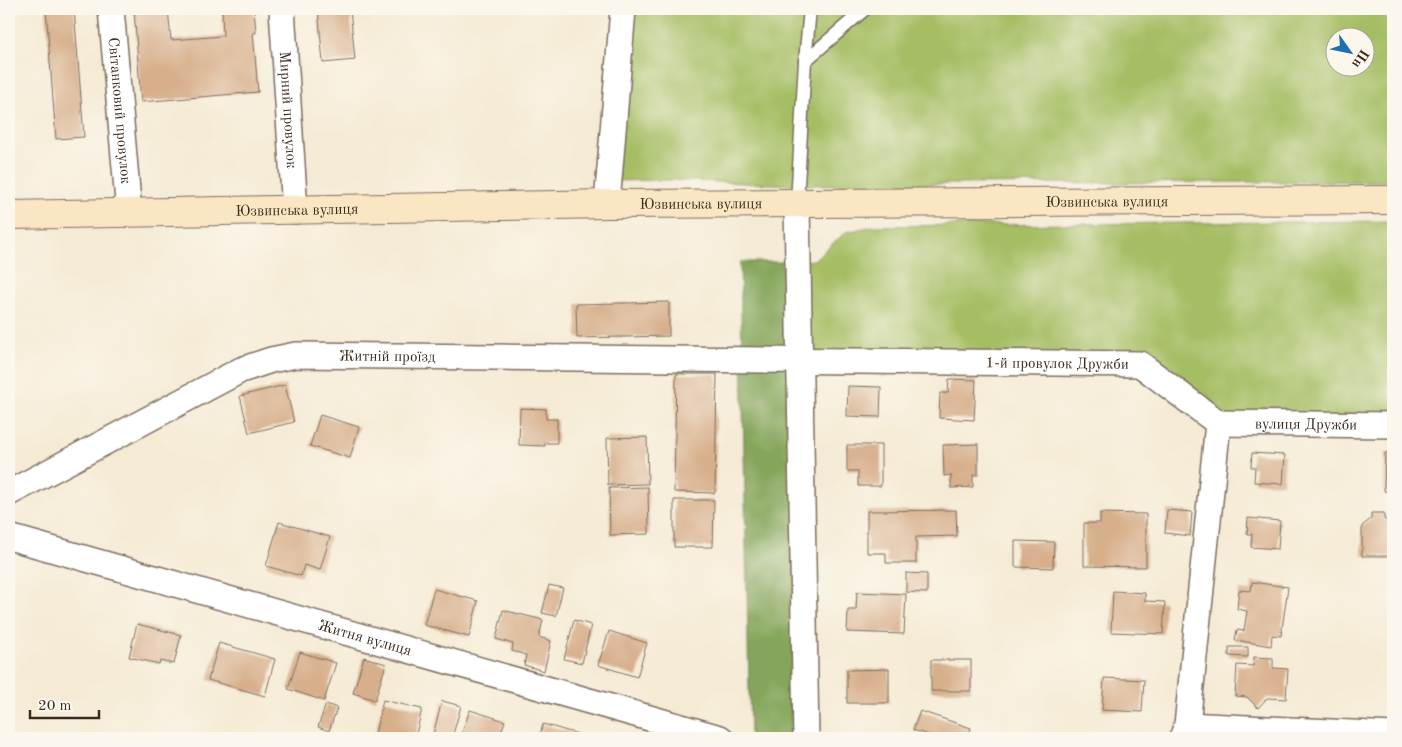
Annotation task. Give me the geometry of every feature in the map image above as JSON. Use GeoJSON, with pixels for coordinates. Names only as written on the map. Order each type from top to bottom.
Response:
{"type":"FeatureCollection","features":[{"type":"Feature","properties":{"kind":"main road","name":"Юзвинська вулиця"},"geometry":{"type":"LineString","coordinates":[[9,215],[608,204],[1393,200]]}},
{"type":"Feature","properties":{"kind":"street","name":"Світанковий провулок"},"geometry":{"type":"LineString","coordinates":[[111,9],[129,213]]}},
{"type":"Feature","properties":{"kind":"street","name":"Мирний провулок"},"geometry":{"type":"LineString","coordinates":[[282,9],[295,211]]}},
{"type":"Feature","properties":{"kind":"street"},"geometry":{"type":"LineString","coordinates":[[608,204],[623,9]]}},
{"type":"Feature","properties":{"kind":"street"},"geometry":{"type":"LineString","coordinates":[[797,203],[806,738]]}},
{"type":"Feature","properties":{"kind":"street","name":"Житній проїзд"},"geometry":{"type":"LineString","coordinates":[[9,493],[241,370],[271,360],[296,355],[800,361]]}},
{"type":"Feature","properties":{"kind":"street","name":"1-й провулок Дружби"},"geometry":{"type":"LineString","coordinates":[[800,361],[1140,364],[1218,423]]}},
{"type":"Feature","properties":{"kind":"street"},"geometry":{"type":"LineString","coordinates":[[1218,423],[1184,732],[1393,735]]}},
{"type":"Feature","properties":{"kind":"street","name":"вулиця Дружби"},"geometry":{"type":"LineString","coordinates":[[1218,423],[1393,426]]}},
{"type":"Feature","properties":{"kind":"street","name":"Житня вулиця"},"geometry":{"type":"LineString","coordinates":[[9,537],[720,738]]}},
{"type":"Feature","properties":{"kind":"lane"},"geometry":{"type":"LineString","coordinates":[[797,203],[805,61],[810,9]]}},
{"type":"Feature","properties":{"kind":"lane"},"geometry":{"type":"LineString","coordinates":[[805,61],[865,9]]}},
{"type":"Feature","properties":{"kind":"green space"},"geometry":{"type":"Polygon","coordinates":[[[623,9],[1393,9],[1393,181],[797,185],[667,180],[609,181],[623,9]]]}},
{"type":"Feature","properties":{"kind":"green space"},"geometry":{"type":"Polygon","coordinates":[[[1393,221],[1393,424],[1218,423],[1140,364],[800,361],[797,262],[814,260],[846,232],[873,226],[1393,221]]]}},
{"type":"Feature","properties":{"kind":"green space"},"geometry":{"type":"Polygon","coordinates":[[[740,262],[797,262],[806,738],[750,738],[740,262]]]}},
{"type":"Feature","properties":{"kind":"building"},"geometry":{"type":"Polygon","coordinates":[[[46,9],[74,9],[84,137],[56,139],[46,9]]]}},
{"type":"Feature","properties":{"kind":"building"},"geometry":{"type":"Polygon","coordinates":[[[134,9],[168,9],[171,40],[223,36],[222,9],[254,9],[256,33],[253,33],[258,92],[141,102],[134,9]]]}},
{"type":"Feature","properties":{"kind":"building"},"geometry":{"type":"Polygon","coordinates":[[[318,9],[350,9],[355,60],[323,63],[318,9]]]}},
{"type":"Feature","properties":{"kind":"building"},"geometry":{"type":"Polygon","coordinates":[[[669,302],[669,336],[577,338],[576,304],[669,302]]]}},
{"type":"Feature","properties":{"kind":"building"},"geometry":{"type":"Polygon","coordinates":[[[676,374],[717,374],[715,493],[674,492],[676,374]]]}},
{"type":"Feature","properties":{"kind":"building"},"geometry":{"type":"Polygon","coordinates":[[[949,379],[976,380],[974,420],[939,418],[940,393],[948,393],[949,379]]]}},
{"type":"Feature","properties":{"kind":"building"},"geometry":{"type":"Polygon","coordinates":[[[285,385],[294,422],[249,433],[240,396],[285,385]]]}},
{"type":"Feature","properties":{"kind":"building"},"geometry":{"type":"Polygon","coordinates":[[[848,386],[881,387],[880,417],[847,416],[848,386]]]}},
{"type":"Feature","properties":{"kind":"building"},"geometry":{"type":"Polygon","coordinates":[[[520,408],[546,409],[546,419],[557,419],[557,443],[545,443],[545,446],[519,445],[520,408]]]}},
{"type":"Feature","properties":{"kind":"building"},"geometry":{"type":"Polygon","coordinates":[[[320,415],[359,427],[350,458],[310,446],[320,415]]]}},
{"type":"Feature","properties":{"kind":"building"},"geometry":{"type":"Polygon","coordinates":[[[647,437],[648,484],[608,485],[607,438],[647,437]]]}},
{"type":"Feature","properties":{"kind":"building"},"geometry":{"type":"Polygon","coordinates":[[[978,444],[978,475],[973,475],[973,487],[951,488],[951,475],[944,476],[943,445],[978,444]]]}},
{"type":"Feature","properties":{"kind":"building"},"geometry":{"type":"Polygon","coordinates":[[[847,445],[881,445],[881,486],[858,486],[858,471],[847,471],[847,445]]]}},
{"type":"Feature","properties":{"kind":"building"},"geometry":{"type":"Polygon","coordinates":[[[1252,453],[1285,455],[1283,484],[1254,482],[1255,467],[1251,467],[1252,453]]]}},
{"type":"Feature","properties":{"kind":"building"},"geometry":{"type":"Polygon","coordinates":[[[1385,453],[1393,453],[1393,492],[1384,491],[1385,453]]]}},
{"type":"Feature","properties":{"kind":"building"},"geometry":{"type":"Polygon","coordinates":[[[648,487],[649,534],[610,535],[609,488],[648,487]]]}},
{"type":"Feature","properties":{"kind":"building"},"geometry":{"type":"Polygon","coordinates":[[[674,500],[714,500],[713,547],[674,547],[674,500]]]}},
{"type":"Feature","properties":{"kind":"building"},"geometry":{"type":"Polygon","coordinates":[[[956,510],[957,536],[916,537],[916,563],[886,563],[886,553],[867,553],[867,511],[956,510]]]}},
{"type":"Feature","properties":{"kind":"building"},"geometry":{"type":"Polygon","coordinates":[[[1167,510],[1192,512],[1190,536],[1165,533],[1167,510]]]}},
{"type":"Feature","properties":{"kind":"building"},"geometry":{"type":"Polygon","coordinates":[[[1100,513],[1146,514],[1146,567],[1084,566],[1084,523],[1100,523],[1100,513]]]}},
{"type":"Feature","properties":{"kind":"building"},"geometry":{"type":"Polygon","coordinates":[[[1371,513],[1384,513],[1384,519],[1393,524],[1393,556],[1362,556],[1362,526],[1371,519],[1371,513]]]}},
{"type":"Feature","properties":{"kind":"building"},"geometry":{"type":"Polygon","coordinates":[[[1248,518],[1280,521],[1278,549],[1251,547],[1252,534],[1247,534],[1248,518]]]}},
{"type":"Feature","properties":{"kind":"building"},"geometry":{"type":"Polygon","coordinates":[[[279,522],[330,537],[320,570],[304,565],[301,576],[266,566],[279,522]]]}},
{"type":"Feature","properties":{"kind":"building"},"geometry":{"type":"Polygon","coordinates":[[[1015,541],[1054,542],[1053,568],[1015,567],[1015,541]]]}},
{"type":"Feature","properties":{"kind":"building"},"geometry":{"type":"Polygon","coordinates":[[[906,573],[927,574],[927,593],[906,592],[906,573]]]}},
{"type":"Feature","properties":{"kind":"building"},"geometry":{"type":"Polygon","coordinates":[[[1252,582],[1288,587],[1281,636],[1272,635],[1271,646],[1235,640],[1237,630],[1244,631],[1247,611],[1237,609],[1239,590],[1251,591],[1252,582]]]}},
{"type":"Feature","properties":{"kind":"building"},"geometry":{"type":"Polygon","coordinates":[[[549,585],[563,588],[556,616],[542,613],[549,585]]]}},
{"type":"Feature","properties":{"kind":"building"},"geometry":{"type":"Polygon","coordinates":[[[434,589],[478,601],[469,637],[424,625],[434,589]]]}},
{"type":"Feature","properties":{"kind":"building"},"geometry":{"type":"Polygon","coordinates":[[[1113,591],[1145,593],[1145,601],[1165,602],[1163,634],[1111,632],[1113,591]]]}},
{"type":"Feature","properties":{"kind":"building"},"geometry":{"type":"Polygon","coordinates":[[[857,592],[906,594],[904,634],[847,632],[848,610],[856,610],[857,592]]]}},
{"type":"Feature","properties":{"kind":"building"},"geometry":{"type":"Polygon","coordinates":[[[503,610],[543,620],[539,637],[551,641],[544,671],[524,665],[526,655],[512,651],[513,644],[496,639],[503,610]]]}},
{"type":"Feature","properties":{"kind":"building"},"geometry":{"type":"Polygon","coordinates":[[[574,620],[591,625],[582,663],[564,659],[574,620]]]}},
{"type":"Feature","properties":{"kind":"building"},"geometry":{"type":"Polygon","coordinates":[[[137,624],[181,635],[174,664],[160,661],[159,664],[129,657],[137,624]]]}},
{"type":"Feature","properties":{"kind":"building"},"geometry":{"type":"Polygon","coordinates":[[[609,631],[647,643],[637,677],[598,665],[609,631]]]}},
{"type":"Feature","properties":{"kind":"building"},"geometry":{"type":"Polygon","coordinates":[[[219,643],[275,659],[265,696],[208,680],[219,643]]]}},
{"type":"Feature","properties":{"kind":"building"},"geometry":{"type":"Polygon","coordinates":[[[1229,647],[1248,647],[1248,657],[1229,656],[1229,647]]]}},
{"type":"Feature","properties":{"kind":"building"},"geometry":{"type":"Polygon","coordinates":[[[300,652],[336,663],[324,701],[288,689],[300,652]]]}},
{"type":"Feature","properties":{"kind":"building"},"geometry":{"type":"Polygon","coordinates":[[[364,657],[386,664],[375,700],[353,693],[364,657]]]}},
{"type":"Feature","properties":{"kind":"building"},"geometry":{"type":"Polygon","coordinates":[[[1254,657],[1273,658],[1273,668],[1288,669],[1286,699],[1267,698],[1258,708],[1247,697],[1235,696],[1237,665],[1253,666],[1254,657]]]}},
{"type":"Feature","properties":{"kind":"building"},"geometry":{"type":"Polygon","coordinates":[[[931,660],[971,660],[971,691],[931,691],[931,660]]]}},
{"type":"Feature","properties":{"kind":"building"},"geometry":{"type":"Polygon","coordinates":[[[889,669],[889,703],[847,703],[847,670],[889,669]]]}},
{"type":"Feature","properties":{"kind":"building"},"geometry":{"type":"Polygon","coordinates":[[[1104,678],[1144,680],[1142,712],[1102,710],[1104,678]]]}},
{"type":"Feature","properties":{"kind":"building"},"geometry":{"type":"Polygon","coordinates":[[[383,700],[422,709],[415,738],[374,738],[383,700]]]}},
{"type":"Feature","properties":{"kind":"building"},"geometry":{"type":"Polygon","coordinates":[[[442,701],[461,706],[452,738],[432,738],[442,701]]]}},
{"type":"Feature","properties":{"kind":"building"},"geometry":{"type":"Polygon","coordinates":[[[326,704],[337,708],[329,731],[318,727],[326,704]]]}},
{"type":"Feature","properties":{"kind":"building"},"geometry":{"type":"Polygon","coordinates":[[[470,710],[505,721],[499,738],[460,738],[470,710]]]}},
{"type":"Feature","properties":{"kind":"building"},"geometry":{"type":"Polygon","coordinates":[[[920,711],[971,728],[968,738],[938,738],[913,730],[920,711]]]}},
{"type":"Feature","properties":{"kind":"building"},"geometry":{"type":"Polygon","coordinates":[[[543,724],[581,735],[580,738],[539,738],[543,724]]]}}]}
